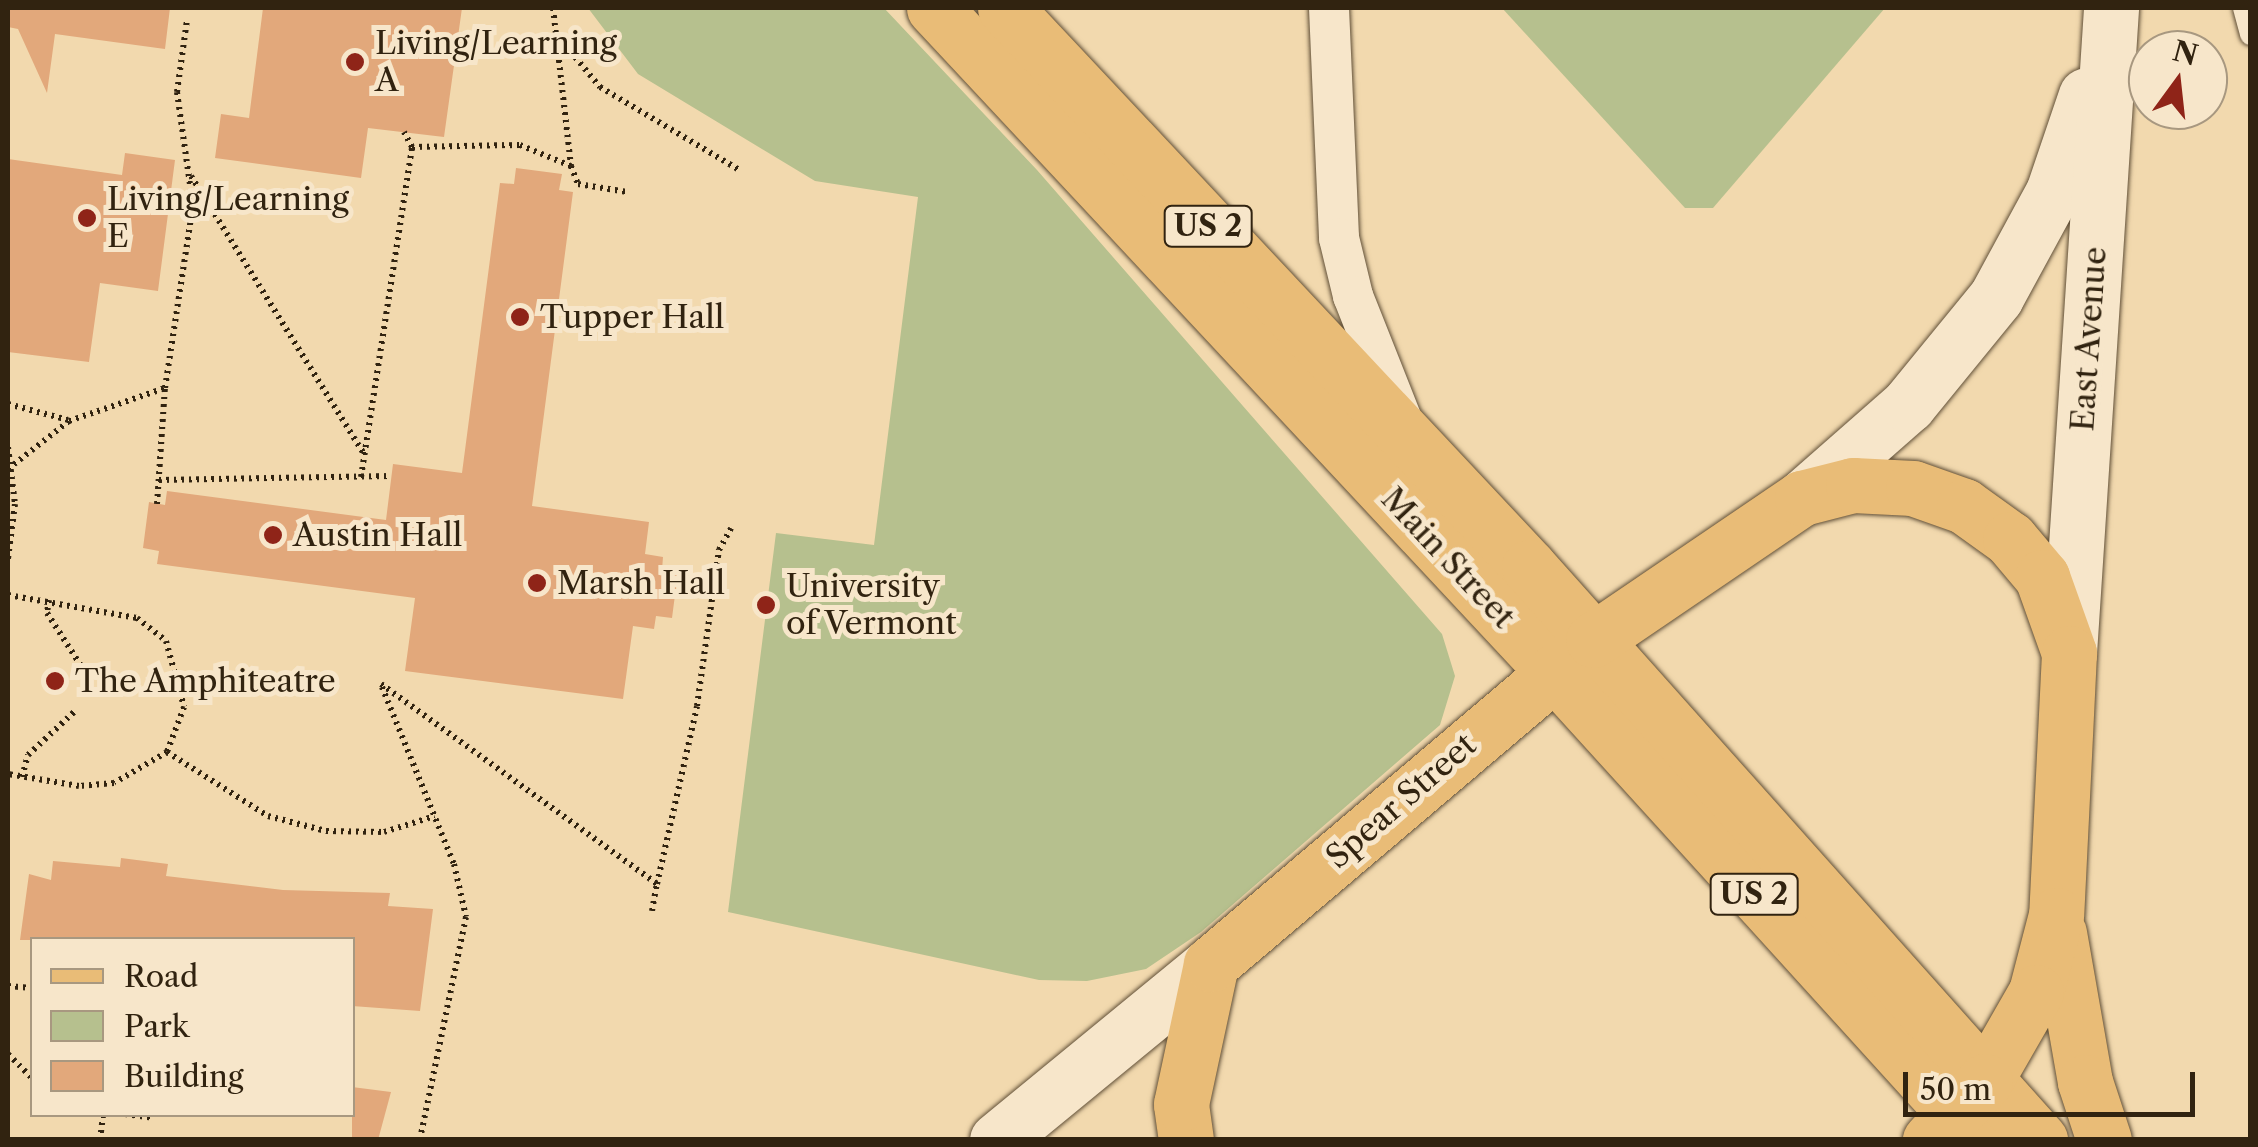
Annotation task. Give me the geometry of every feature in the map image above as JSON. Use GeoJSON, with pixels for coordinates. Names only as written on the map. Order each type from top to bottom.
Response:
{"type":"FeatureCollection","features":[{"type":"Feature","properties":{"kind":"main road","name":"Main Street"},"geometry":{"type":"LineString","coordinates":[[934,8],[1574,656]]}},
{"type":"Feature","properties":{"kind":"main road","name":"Main Street"},"geometry":{"type":"LineString","coordinates":[[1005,8],[1412,444],[1574,656],[1962,1119]]}},
{"type":"Feature","properties":{"kind":"main road","name":"East Avenue"},"geometry":{"type":"LineString","coordinates":[[1574,656],[1802,498],[1908,405],[1996,297],[2053,192],[2110,17]]}},
{"type":"Feature","properties":{"kind":"main road","name":"East Avenue"},"geometry":{"type":"LineString","coordinates":[[1962,1119],[2036,992],[2056,915],[2110,17]]}},
{"type":"Feature","properties":{"kind":"main road","name":"East Avenue"},"geometry":{"type":"LineString","coordinates":[[1802,498],[1852,486],[1913,488],[1964,506],[2010,538],[2042,578],[2070,653]]}},
{"type":"Feature","properties":{"kind":"main road","name":"Spear Street"},"geometry":{"type":"LineString","coordinates":[[997,1140],[1574,656]]}},
{"type":"Feature","properties":{"kind":"main road"},"geometry":{"type":"LineString","coordinates":[[2056,915],[2085,1082],[2104,1140]]}},
{"type":"Feature","properties":{"kind":"main road"},"geometry":{"type":"LineString","coordinates":[[1186,1140],[1182,1104],[1211,964]]}},
{"type":"Feature","properties":{"kind":"main road","name":"US 2"},"geometry":{"type":"LineString","coordinates":[[1962,1119],[2040,1140]]}},
{"type":"Feature","properties":{"kind":"street"},"geometry":{"type":"LineString","coordinates":[[1329,8],[1339,238],[1353,296],[1412,444]]}},
{"type":"Feature","properties":{"kind":"lane"},"geometry":{"type":"LineString","coordinates":[[2244,8],[2250,35]]}},
{"type":"Feature","properties":{"kind":"path"},"geometry":{"type":"LineString","coordinates":[[553,8],[570,166],[578,184],[628,192]]}},
{"type":"Feature","properties":{"kind":"path"},"geometry":{"type":"LineString","coordinates":[[158,504],[165,388],[193,206],[176,92],[187,20]]}},
{"type":"Feature","properties":{"kind":"path"},"geometry":{"type":"LineString","coordinates":[[556,34],[600,87],[739,170]]}},
{"type":"Feature","properties":{"kind":"path"},"geometry":{"type":"LineString","coordinates":[[360,477],[412,148],[404,132]]}},
{"type":"Feature","properties":{"kind":"path"},"geometry":{"type":"LineString","coordinates":[[412,148],[520,145],[570,166]]}},
{"type":"Feature","properties":{"kind":"path"},"geometry":{"type":"LineString","coordinates":[[191,175],[364,454]]}},
{"type":"Feature","properties":{"kind":"path"},"geometry":{"type":"LineString","coordinates":[[10,466],[69,420],[165,388]]}},
{"type":"Feature","properties":{"kind":"path"},"geometry":{"type":"LineString","coordinates":[[8,404],[69,420]]}},
{"type":"Feature","properties":{"kind":"path"},"geometry":{"type":"LineString","coordinates":[[8,447],[8,559]]}},
{"type":"Feature","properties":{"kind":"path"},"geometry":{"type":"LineString","coordinates":[[159,480],[391,476]]}},
{"type":"Feature","properties":{"kind":"path"},"geometry":{"type":"LineString","coordinates":[[652,910],[697,706],[719,550],[731,528]]}},
{"type":"Feature","properties":{"kind":"path"},"geometry":{"type":"LineString","coordinates":[[8,595],[137,618],[166,641],[184,707],[168,752],[114,782],[80,786],[8,774]]}},
{"type":"Feature","properties":{"kind":"path"},"geometry":{"type":"LineString","coordinates":[[49,600],[47,613],[85,672]]}},
{"type":"Feature","properties":{"kind":"path"},"geometry":{"type":"LineString","coordinates":[[420,1140],[466,918],[435,816],[380,684],[657,884]]}},
{"type":"Feature","properties":{"kind":"path"},"geometry":{"type":"LineString","coordinates":[[22,777],[28,755],[74,712]]}},
{"type":"Feature","properties":{"kind":"path"},"geometry":{"type":"LineString","coordinates":[[168,752],[211,786],[268,816],[326,831],[384,832],[435,816]]}},
{"type":"Feature","properties":{"kind":"path"},"geometry":{"type":"LineString","coordinates":[[8,1054],[30,1076]]}},
{"type":"Feature","properties":{"kind":"path"},"geometry":{"type":"LineString","coordinates":[[146,1117],[153,1118]]}},
{"type":"Feature","properties":{"kind":"green space"},"geometry":{"type":"Polygon","coordinates":[[[588,8],[884,8],[1037,170],[1442,634],[1455,676],[1440,725],[1201,932],[1146,969],[1087,981],[1039,980],[728,912],[776,533],[874,545],[918,197],[815,181],[638,74],[588,8]]]}},
{"type":"Feature","properties":{"kind":"green space"},"geometry":{"type":"Polygon","coordinates":[[[1502,8],[1885,8],[1713,208],[1685,208],[1502,8]]]}},
{"type":"Feature","properties":{"kind":"building"},"geometry":{"type":"Polygon","coordinates":[[[8,8],[170,8],[165,49],[55,34],[47,93],[18,29],[8,27],[8,8]]]}},
{"type":"Feature","properties":{"kind":"building","name":"Living/Learning A"},"geometry":{"type":"Polygon","coordinates":[[[263,8],[462,8],[444,137],[368,128],[361,178],[215,158],[221,114],[249,118],[263,8]]]}},
{"type":"Feature","properties":{"kind":"building","name":"Living/Learning E"},"geometry":{"type":"Polygon","coordinates":[[[125,153],[175,160],[158,291],[100,283],[89,362],[8,352],[8,159],[122,175],[125,153]]]}},
{"type":"Feature","properties":{"kind":"building"},"geometry":{"type":"Polygon","coordinates":[[[516,168],[562,174],[559,190],[573,192],[532,506],[649,522],[645,554],[663,557],[662,570],[678,572],[672,618],[656,616],[654,629],[633,626],[623,699],[405,671],[415,598],[157,564],[159,551],[143,548],[149,502],[165,505],[167,491],[386,520],[393,464],[462,473],[500,183],[514,184],[516,168]]]}},
{"type":"Feature","properties":{"kind":"building"},"geometry":{"type":"Polygon","coordinates":[[[121,858],[168,864],[166,876],[283,890],[390,893],[388,906],[433,909],[420,1011],[355,1006],[355,937],[20,940],[29,874],[51,880],[53,861],[120,867],[121,858]]]}},
{"type":"Feature","properties":{"kind":"building"},"geometry":{"type":"Polygon","coordinates":[[[355,1087],[391,1092],[378,1140],[352,1140],[355,1087]]]}},
{"type":"Feature","properties":{"kind":"place","name":"Living/Learning A"},"geometry":{"type":"Point","coordinates":[355,62]}},
{"type":"Feature","properties":{"kind":"place","name":"Living/Learning E"},"geometry":{"type":"Point","coordinates":[87,218]}},
{"type":"Feature","properties":{"kind":"place","name":"Tupper Hall"},"geometry":{"type":"Point","coordinates":[520,317]}},
{"type":"Feature","properties":{"kind":"place","name":"Austin Hall"},"geometry":{"type":"Point","coordinates":[273,535]}},
{"type":"Feature","properties":{"kind":"place","name":"Marsh Hall"},"geometry":{"type":"Point","coordinates":[537,583]}},
{"type":"Feature","properties":{"kind":"place","name":"University of Vermont"},"geometry":{"type":"Point","coordinates":[766,605]}},
{"type":"Feature","properties":{"kind":"place","name":"The Amphiteatre"},"geometry":{"type":"Point","coordinates":[55,681]}}]}
